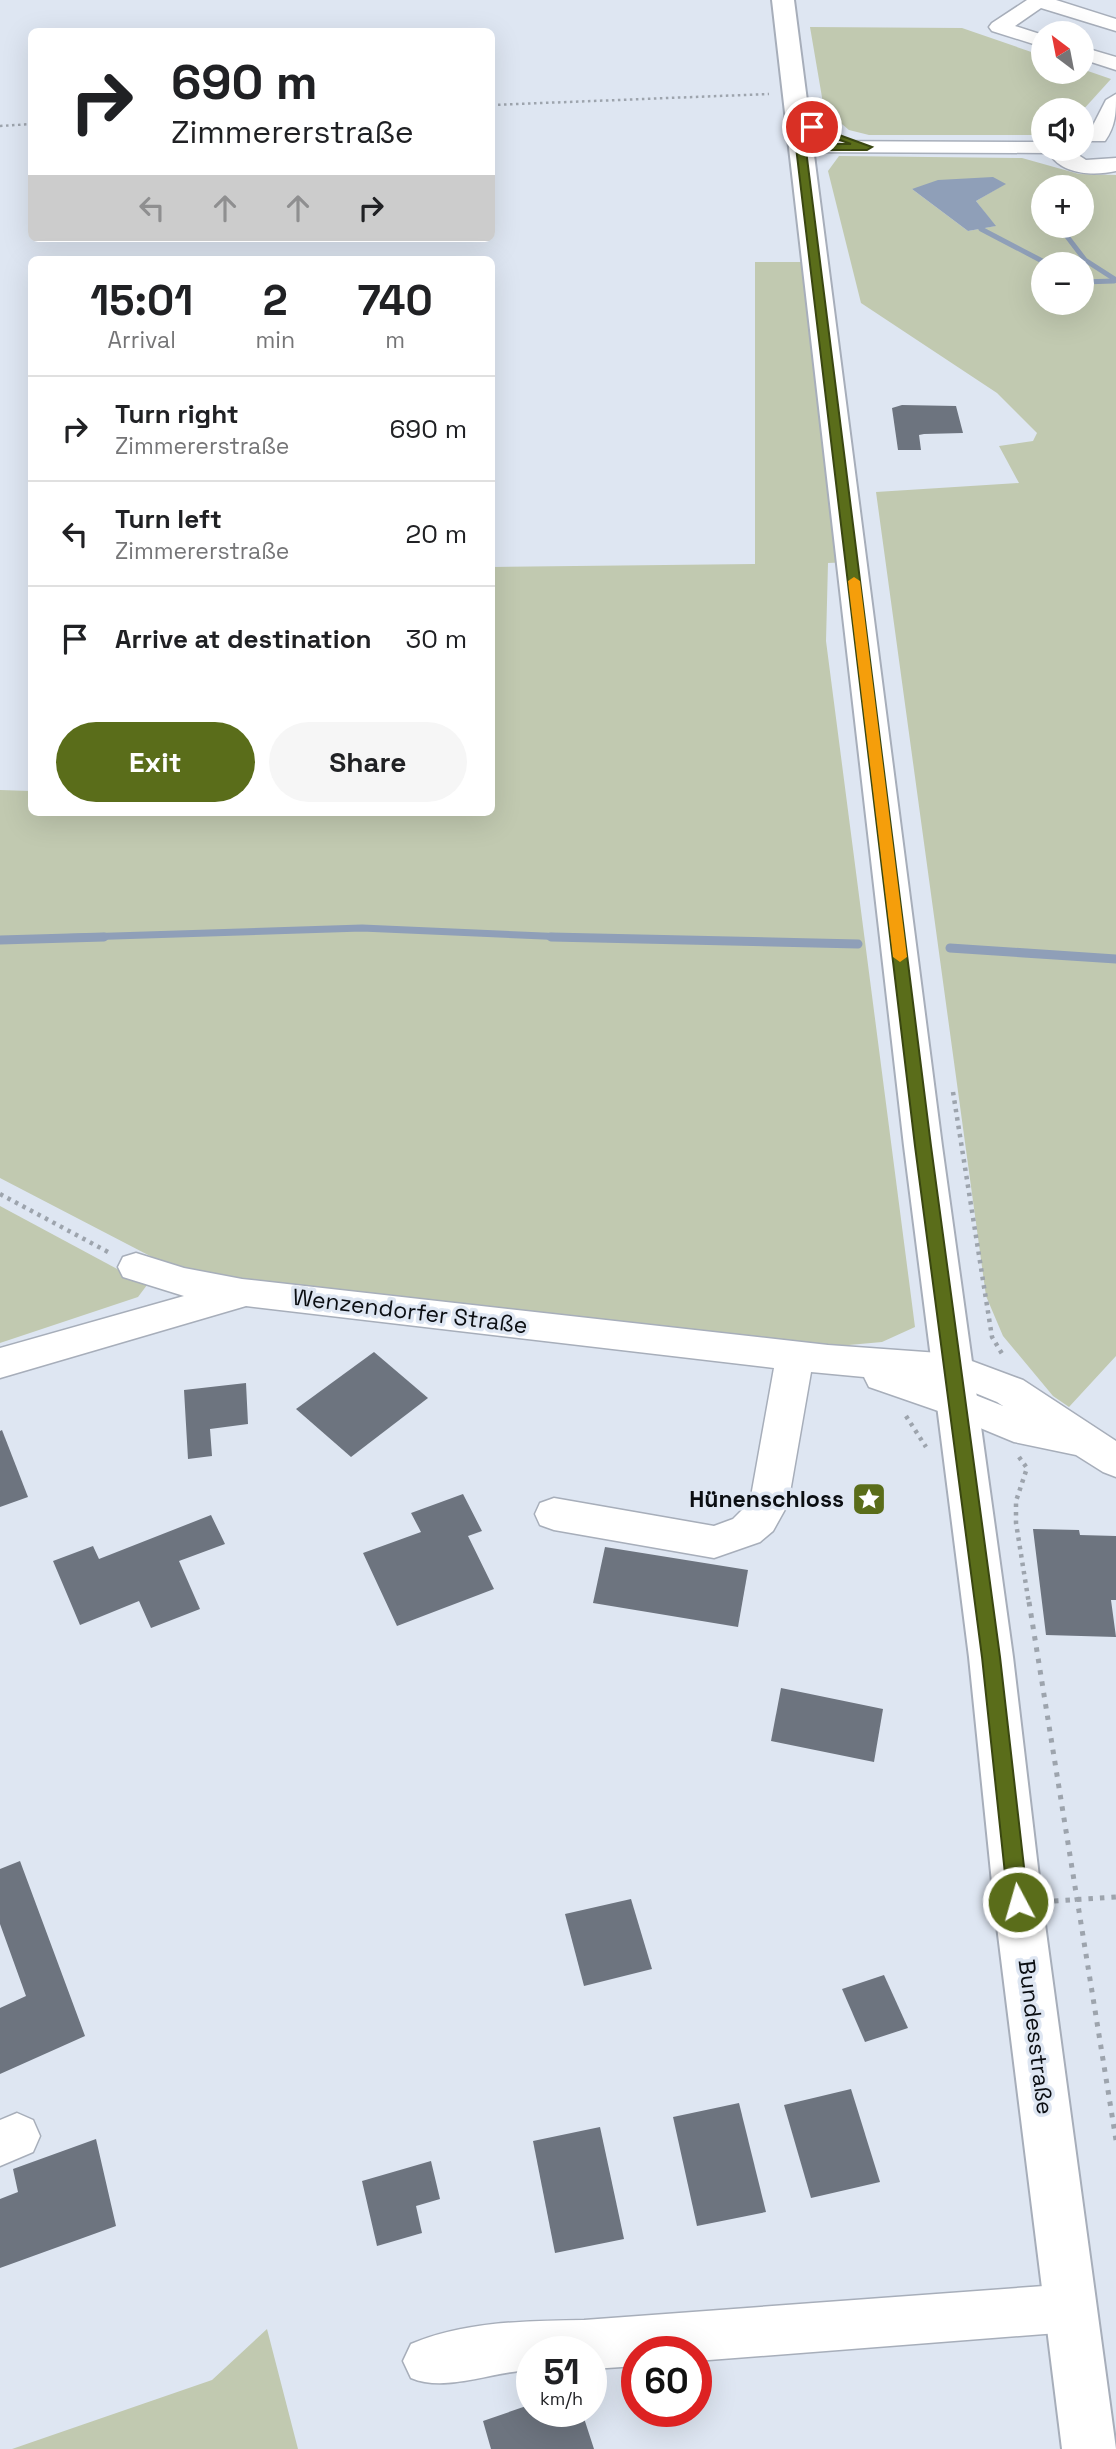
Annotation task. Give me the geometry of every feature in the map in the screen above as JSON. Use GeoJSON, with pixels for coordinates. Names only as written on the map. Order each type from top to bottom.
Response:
{"type":"FeatureCollection","features":[{"type":"Feature","properties":{"kind":"main road","name":"Bundesstraße"},"geometry":{"type":"LineString","coordinates":[[783,0],[955,1385],[994,1523],[1018,1902],[1090,2449]]}},
{"type":"Feature","properties":{"kind":"street"},"geometry":{"type":"LineString","coordinates":[[1031,37],[999,27],[1039,1],[1116,25]]}},
{"type":"Feature","properties":{"kind":"street"},"geometry":{"type":"LineString","coordinates":[[1094,57],[1116,64]]}},
{"type":"Feature","properties":{"kind":"street"},"geometry":{"type":"LineString","coordinates":[[1098,139],[1116,100]]}},
{"type":"Feature","properties":{"kind":"street"},"geometry":{"type":"LineString","coordinates":[[797,118],[867,147]]}},
{"type":"Feature","properties":{"kind":"street"},"geometry":{"type":"LineString","coordinates":[[797,118],[812,127],[867,147],[1031,148]]}},
{"type":"Feature","properties":{"kind":"street"},"geometry":{"type":"LineString","coordinates":[[1070,161],[1100,167],[1116,164]]}},
{"type":"Feature","properties":{"kind":"street"},"geometry":{"type":"LineString","coordinates":[[129,1263],[184,1282],[246,1293]]}},
{"type":"Feature","properties":{"kind":"street","name":"Wenzendorfer Straße"},"geometry":{"type":"LineString","coordinates":[[0,1363],[246,1293],[811,1358],[955,1385],[1014,1427],[1083,1442],[1116,1461]]}},
{"type":"Feature","properties":{"kind":"street"},"geometry":{"type":"LineString","coordinates":[[554,1514],[714,1542],[737,1537],[759,1522],[769,1504],[811,1358]]}},
{"type":"Feature","properties":{"kind":"street"},"geometry":{"type":"LineString","coordinates":[[428,2361],[511,2346],[584,2345],[1072,2308]]}},
{"type":"Feature","properties":{"kind":"path"},"geometry":{"type":"LineString","coordinates":[[495,104],[797,118]]}},
{"type":"Feature","properties":{"kind":"path"},"geometry":{"type":"LineString","coordinates":[[0,126],[28,124]]}},
{"type":"Feature","properties":{"kind":"path"},"geometry":{"type":"LineString","coordinates":[[0,1194],[129,1263]]}},
{"type":"Feature","properties":{"kind":"path"},"geometry":{"type":"LineString","coordinates":[[898,1407],[921,1436],[931,1459]]}},
{"type":"Feature","properties":{"kind":"path"},"geometry":{"type":"LineString","coordinates":[[994,1523],[1075,1900],[1116,2140]]}},
{"type":"Feature","properties":{"kind":"path"},"geometry":{"type":"LineString","coordinates":[[1018,1902],[1116,1897]]}},
{"type":"Feature","properties":{"kind":"green space"},"geometry":{"type":"Polygon","coordinates":[[[810,27],[962,28],[1031,52],[1031,84],[1094,84],[1094,73],[1111,79],[1094,98],[1031,98],[1031,135],[869,135],[849,130],[824,109],[810,27]]]}},
{"type":"Feature","properties":{"kind":"green space"},"geometry":{"type":"Polygon","coordinates":[[[839,156],[1022,158],[1079,174],[1116,175],[1116,1356],[1069,1407],[1053,1396],[1003,1336],[986,1296],[876,492],[1019,483],[999,446],[1033,441],[1037,433],[997,393],[861,303],[828,171],[839,156]],[[1005,184],[912,189],[968,231],[995,226],[976,201],[1005,184]]]}},
{"type":"Feature","properties":{"kind":"green space"},"geometry":{"type":"Polygon","coordinates":[[[755,262],[815,262],[851,562],[828,563],[826,641],[915,1327],[882,1342],[827,1347],[289,1287],[177,1270],[0,1178],[0,790],[28,791],[28,816],[495,816],[495,567],[755,564],[755,262]]]}},
{"type":"Feature","properties":{"kind":"green space"},"geometry":{"type":"Polygon","coordinates":[[[0,1206],[147,1285],[138,1297],[0,1343],[0,1206]]]}},
{"type":"Feature","properties":{"kind":"green space"},"geometry":{"type":"Polygon","coordinates":[[[267,2329],[298,2449],[12,2449],[212,2380],[267,2329]]]}},
{"type":"Feature","properties":{"kind":"water"},"geometry":{"type":"Polygon","coordinates":[[[993,177],[1006,184],[976,201],[996,226],[968,231],[912,189],[938,180],[993,177]]]}},
{"type":"Feature","properties":{"kind":"building"},"geometry":{"type":"Polygon","coordinates":[[[902,405],[956,406],[963,433],[919,435],[921,450],[898,450],[892,408],[902,405]]]}},
{"type":"Feature","properties":{"kind":"building"},"geometry":{"type":"Polygon","coordinates":[[[374,1352],[428,1398],[351,1457],[296,1409],[374,1352]]]}},
{"type":"Feature","properties":{"kind":"building"},"geometry":{"type":"Polygon","coordinates":[[[246,1383],[248,1424],[210,1429],[212,1456],[188,1459],[184,1390],[246,1383]]]}},
{"type":"Feature","properties":{"kind":"building"},"geometry":{"type":"Polygon","coordinates":[[[2,1430],[28,1497],[0,1507],[0,1431],[2,1430]]]}},
{"type":"Feature","properties":{"kind":"building"},"geometry":{"type":"Polygon","coordinates":[[[463,1494],[482,1531],[468,1536],[494,1589],[397,1626],[363,1553],[421,1532],[411,1513],[463,1494]]]}},
{"type":"Feature","properties":{"kind":"building"},"geometry":{"type":"Polygon","coordinates":[[[211,1515],[225,1544],[179,1561],[200,1609],[151,1628],[139,1601],[80,1625],[53,1561],[93,1546],[99,1559],[211,1515]]]}},
{"type":"Feature","properties":{"kind":"building"},"geometry":{"type":"Polygon","coordinates":[[[1033,1529],[1079,1530],[1080,1535],[1116,1536],[1116,1600],[1111,1600],[1116,1637],[1046,1635],[1033,1529]]]}},
{"type":"Feature","properties":{"kind":"building"},"geometry":{"type":"Polygon","coordinates":[[[605,1547],[748,1570],[738,1627],[593,1603],[605,1547]]]}},
{"type":"Feature","properties":{"kind":"building"},"geometry":{"type":"Polygon","coordinates":[[[781,1688],[883,1709],[874,1762],[771,1741],[781,1688]]]}},
{"type":"Feature","properties":{"kind":"building"},"geometry":{"type":"Polygon","coordinates":[[[20,1861],[85,2036],[0,2074],[0,2008],[26,1996],[0,1924],[0,1869],[20,1861]]]}},
{"type":"Feature","properties":{"kind":"building"},"geometry":{"type":"Polygon","coordinates":[[[631,1899],[652,1969],[584,1986],[565,1914],[631,1899]]]}},
{"type":"Feature","properties":{"kind":"building"},"geometry":{"type":"Polygon","coordinates":[[[884,1975],[908,2028],[865,2042],[842,1989],[884,1975]]]}},
{"type":"Feature","properties":{"kind":"building"},"geometry":{"type":"Polygon","coordinates":[[[851,2089],[880,2182],[811,2198],[784,2105],[851,2089]]]}},
{"type":"Feature","properties":{"kind":"building"},"geometry":{"type":"Polygon","coordinates":[[[739,2103],[766,2212],[697,2226],[673,2117],[739,2103]]]}},
{"type":"Feature","properties":{"kind":"building"},"geometry":{"type":"Polygon","coordinates":[[[600,2127],[624,2239],[555,2253],[533,2141],[600,2127]]]}},
{"type":"Feature","properties":{"kind":"building"},"geometry":{"type":"Polygon","coordinates":[[[96,2139],[116,2226],[0,2268],[0,2199],[18,2192],[13,2169],[96,2139]]]}},
{"type":"Feature","properties":{"kind":"building"},"geometry":{"type":"Polygon","coordinates":[[[431,2161],[440,2199],[416,2206],[422,2233],[377,2246],[362,2181],[431,2161]]]}},
{"type":"Feature","properties":{"kind":"building"},"geometry":{"type":"Polygon","coordinates":[[[516,2410],[516,2427],[587,2427],[594,2449],[491,2449],[483,2421],[516,2410]]]}},
{"type":"Feature","properties":{"kind":"waterway"},"geometry":{"type":"LineString","coordinates":[[981,229],[1031,255]]}},
{"type":"Feature","properties":{"kind":"waterway"},"geometry":{"type":"LineString","coordinates":[[1068,238],[1085,260],[1116,280]]}},
{"type":"Feature","properties":{"kind":"waterway"},"geometry":{"type":"LineString","coordinates":[[1094,282],[1114,281]]}},
{"type":"Feature","properties":{"kind":"waterway"},"geometry":{"type":"LineString","coordinates":[[51,938],[362,928],[585,938]]}},
{"type":"Feature","properties":{"kind":"waterway"},"geometry":{"type":"LineString","coordinates":[[0,940],[104,937]]}},
{"type":"Feature","properties":{"kind":"waterway"},"geometry":{"type":"LineString","coordinates":[[551,937],[585,938]]}},
{"type":"Feature","properties":{"kind":"waterway"},"geometry":{"type":"LineString","coordinates":[[585,938],[858,944]]}},
{"type":"Feature","properties":{"kind":"waterway"},"geometry":{"type":"LineString","coordinates":[[585,938],[590,938]]}},
{"type":"Feature","properties":{"kind":"waterway"},"geometry":{"type":"LineString","coordinates":[[950,948],[1116,959]]}},
{"type":"Feature","properties":{"kind":"slow traffic"},"geometry":{"type":"LineString","coordinates":[[854,581],[900,957]]}},
{"type":"Feature","properties":{"kind":"place","name":"Hünenschloss"},"geometry":{"type":"Point","coordinates":[869,1499]}},
{"type":"Feature","properties":{"kind":"route"},"geometry":{"type":"LineString","coordinates":[[812,127],[867,147],[801,147],[923,1146],[991,1657],[1018,1902]]}}]}
